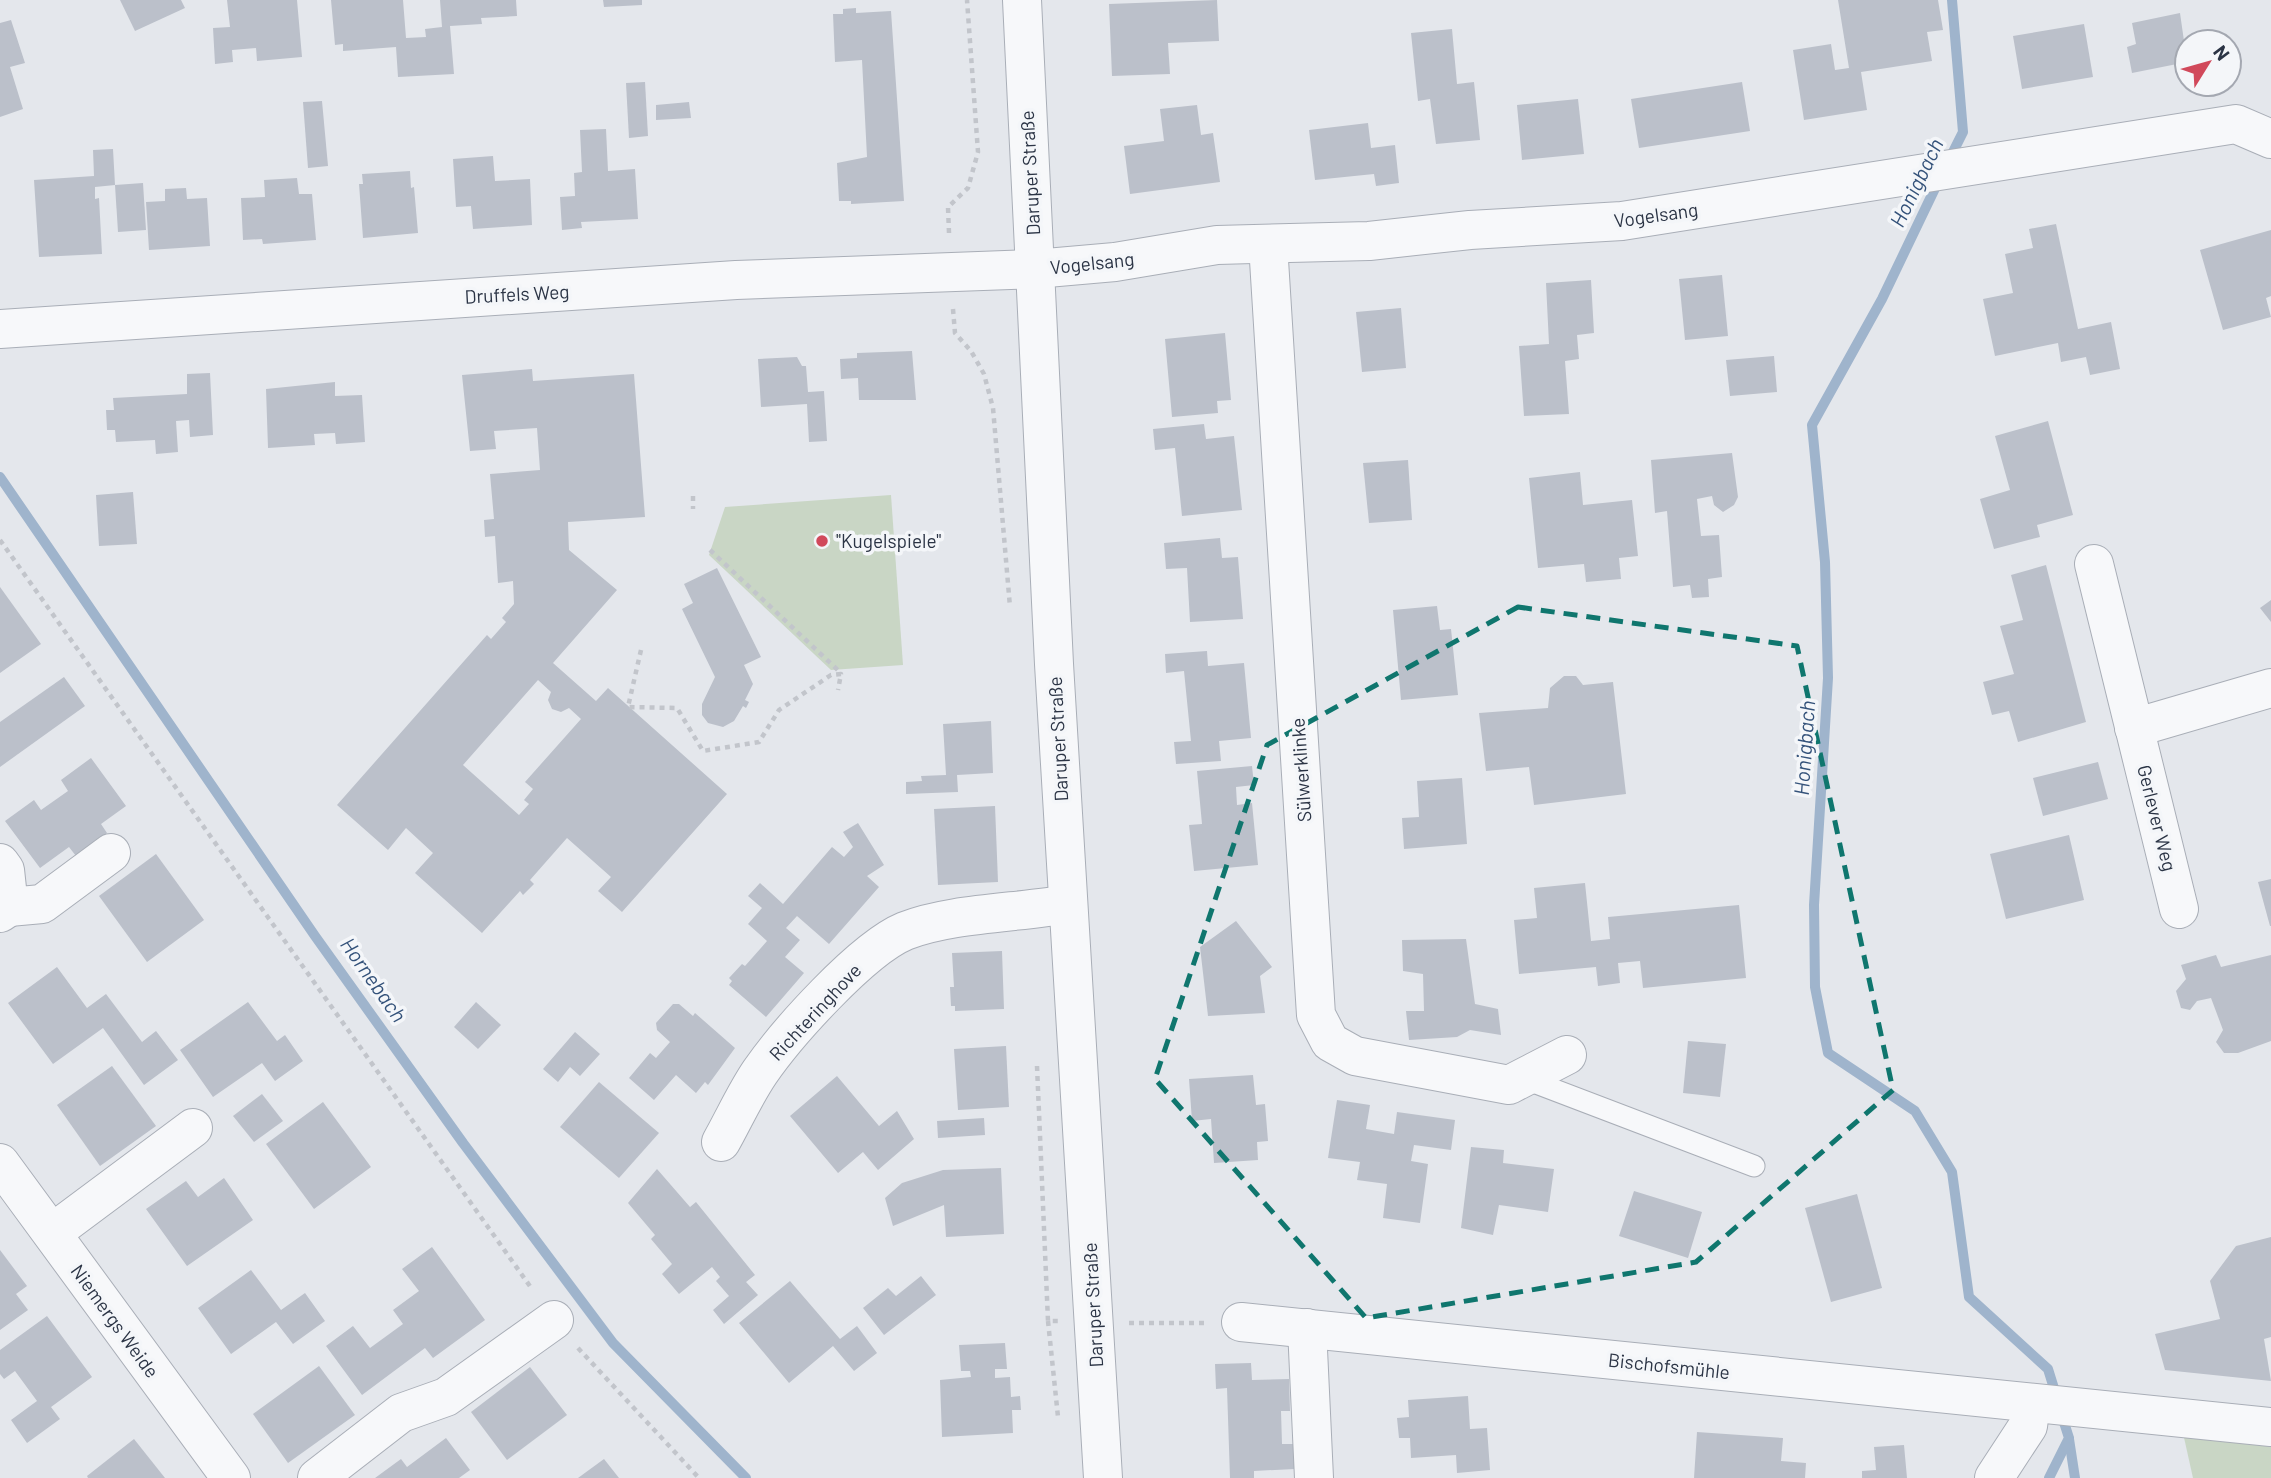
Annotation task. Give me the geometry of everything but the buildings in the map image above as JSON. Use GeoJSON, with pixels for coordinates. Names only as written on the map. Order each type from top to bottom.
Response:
{"type":"FeatureCollection","features":[{"type":"Feature","properties":{"kind":"street","name":"Daruper Straße"},"geometry":{"type":"LineString","coordinates":[[1022,0],[1068,904],[1103,1478]]}},
{"type":"Feature","properties":{"kind":"street","name":"Vogelsang"},"geometry":{"type":"LineString","coordinates":[[1035,269],[1115,262],[1217,245],[1369,241],[1469,230],[1622,221],[2236,124],[2271,139]]}},
{"type":"Feature","properties":{"kind":"street","name":"Sülwerklinke"},"geometry":{"type":"LineString","coordinates":[[1268,244],[1316,1015],[1330,1042],[1355,1056],[1509,1085],[1567,1055]]}},
{"type":"Feature","properties":{"kind":"street","name":"Druffels Weg"},"geometry":{"type":"LineString","coordinates":[[0,329],[650,285],[951,270],[1035,269]]}},
{"type":"Feature","properties":{"kind":"street","name":"Gerlever Weg"},"geometry":{"type":"LineString","coordinates":[[2094,564],[2179,909]]}},
{"type":"Feature","properties":{"kind":"street"},"geometry":{"type":"LineString","coordinates":[[2134,728],[2271,688]]}},
{"type":"Feature","properties":{"kind":"street"},"geometry":{"type":"LineString","coordinates":[[0,863],[5,870],[4,910],[41,904],[111,853]]}},
{"type":"Feature","properties":{"kind":"street","name":"Richteringhove"},"geometry":{"type":"LineString","coordinates":[[721,1142],[760,1072],[838,982],[876,948],[903,932],[930,923],[1068,904]]}},
{"type":"Feature","properties":{"kind":"street"},"geometry":{"type":"LineString","coordinates":[[52,1233],[193,1128]]}},
{"type":"Feature","properties":{"kind":"street","name":"Niemergs Weide"},"geometry":{"type":"LineString","coordinates":[[0,1163],[231,1478]]}},
{"type":"Feature","properties":{"kind":"street"},"geometry":{"type":"LineString","coordinates":[[317,1478],[401,1413],[446,1397],[554,1320]]}},
{"type":"Feature","properties":{"kind":"street","name":"Bischofsmühle"},"geometry":{"type":"LineString","coordinates":[[1241,1322],[2271,1427]]}},
{"type":"Feature","properties":{"kind":"street"},"geometry":{"type":"LineString","coordinates":[[1307,1328],[1314,1478]]}},
{"type":"Feature","properties":{"kind":"street"},"geometry":{"type":"LineString","coordinates":[[1994,1478],[2040,1405]]}},
{"type":"Feature","properties":{"kind":"lane"},"geometry":{"type":"LineString","coordinates":[[1523,1078],[1754,1166]]}},
{"type":"Feature","properties":{"kind":"path"},"geometry":{"type":"LineString","coordinates":[[967,0],[978,152],[968,188],[948,207],[955,333],[971,351],[984,374],[993,408],[1011,613]]}},
{"type":"Feature","properties":{"kind":"path"},"geometry":{"type":"LineString","coordinates":[[693,496],[693,509]]}},
{"type":"Feature","properties":{"kind":"path"},"geometry":{"type":"LineString","coordinates":[[0,540],[554,1320],[699,1478]]}},
{"type":"Feature","properties":{"kind":"path"},"geometry":{"type":"LineString","coordinates":[[710,551],[841,674]]}},
{"type":"Feature","properties":{"kind":"path"},"geometry":{"type":"LineString","coordinates":[[641,650],[628,706],[677,708],[703,751],[759,742],[779,710],[831,676],[841,674]]}},
{"type":"Feature","properties":{"kind":"path"},"geometry":{"type":"LineString","coordinates":[[838,690],[841,674]]}},
{"type":"Feature","properties":{"kind":"path"},"geometry":{"type":"LineString","coordinates":[[1037,1061],[1048,1321],[1059,1426]]}},
{"type":"Feature","properties":{"kind":"path"},"geometry":{"type":"LineString","coordinates":[[1048,1321],[1241,1322]]}},
{"type":"Feature","properties":{"kind":"highlighted area"},"geometry":{"type":"Polygon","coordinates":[[[1518,607],[1797,646],[1893,1090],[1696,1262],[1366,1318],[1155,1079],[1267,745],[1518,607]]]}},
{"type":"Feature","properties":{"kind":"green space"},"geometry":{"type":"Polygon","coordinates":[[[891,495],[903,665],[831,670],[709,555],[725,507],[891,495]]]}},
{"type":"Feature","properties":{"kind":"green space"},"geometry":{"type":"Polygon","coordinates":[[[2183,1433],[2271,1440],[2271,1478],[2193,1478],[2183,1433]]]}},
{"type":"Feature","properties":{"kind":"waterway","name":"Honigbach"},"geometry":{"type":"LineString","coordinates":[[1949,160],[1963,132],[1952,0]]}},
{"type":"Feature","properties":{"kind":"waterway","name":"Honigbach"},"geometry":{"type":"LineString","coordinates":[[1939,180],[1882,299],[1812,425],[1825,562],[1828,678],[1814,905],[1815,987],[1828,1053],[1915,1111],[1952,1172],[1969,1297],[2048,1369],[2057,1398]]}},
{"type":"Feature","properties":{"kind":"waterway","name":"Hornebach"},"geometry":{"type":"LineString","coordinates":[[0,477],[315,936],[463,1143],[613,1343],[746,1478]]}},
{"type":"Feature","properties":{"kind":"waterway","name":"Honigbach"},"geometry":{"type":"LineString","coordinates":[[2049,1478],[2069,1438],[2061,1413]]}},
{"type":"Feature","properties":{"kind":"waterway","name":"Honigbach"},"geometry":{"type":"LineString","coordinates":[[2069,1439],[2075,1478]]}},
{"type":"Feature","properties":{"kind":"place","name":"\"Kugelspiele\""},"geometry":{"type":"Point","coordinates":[822,541]}}]}
